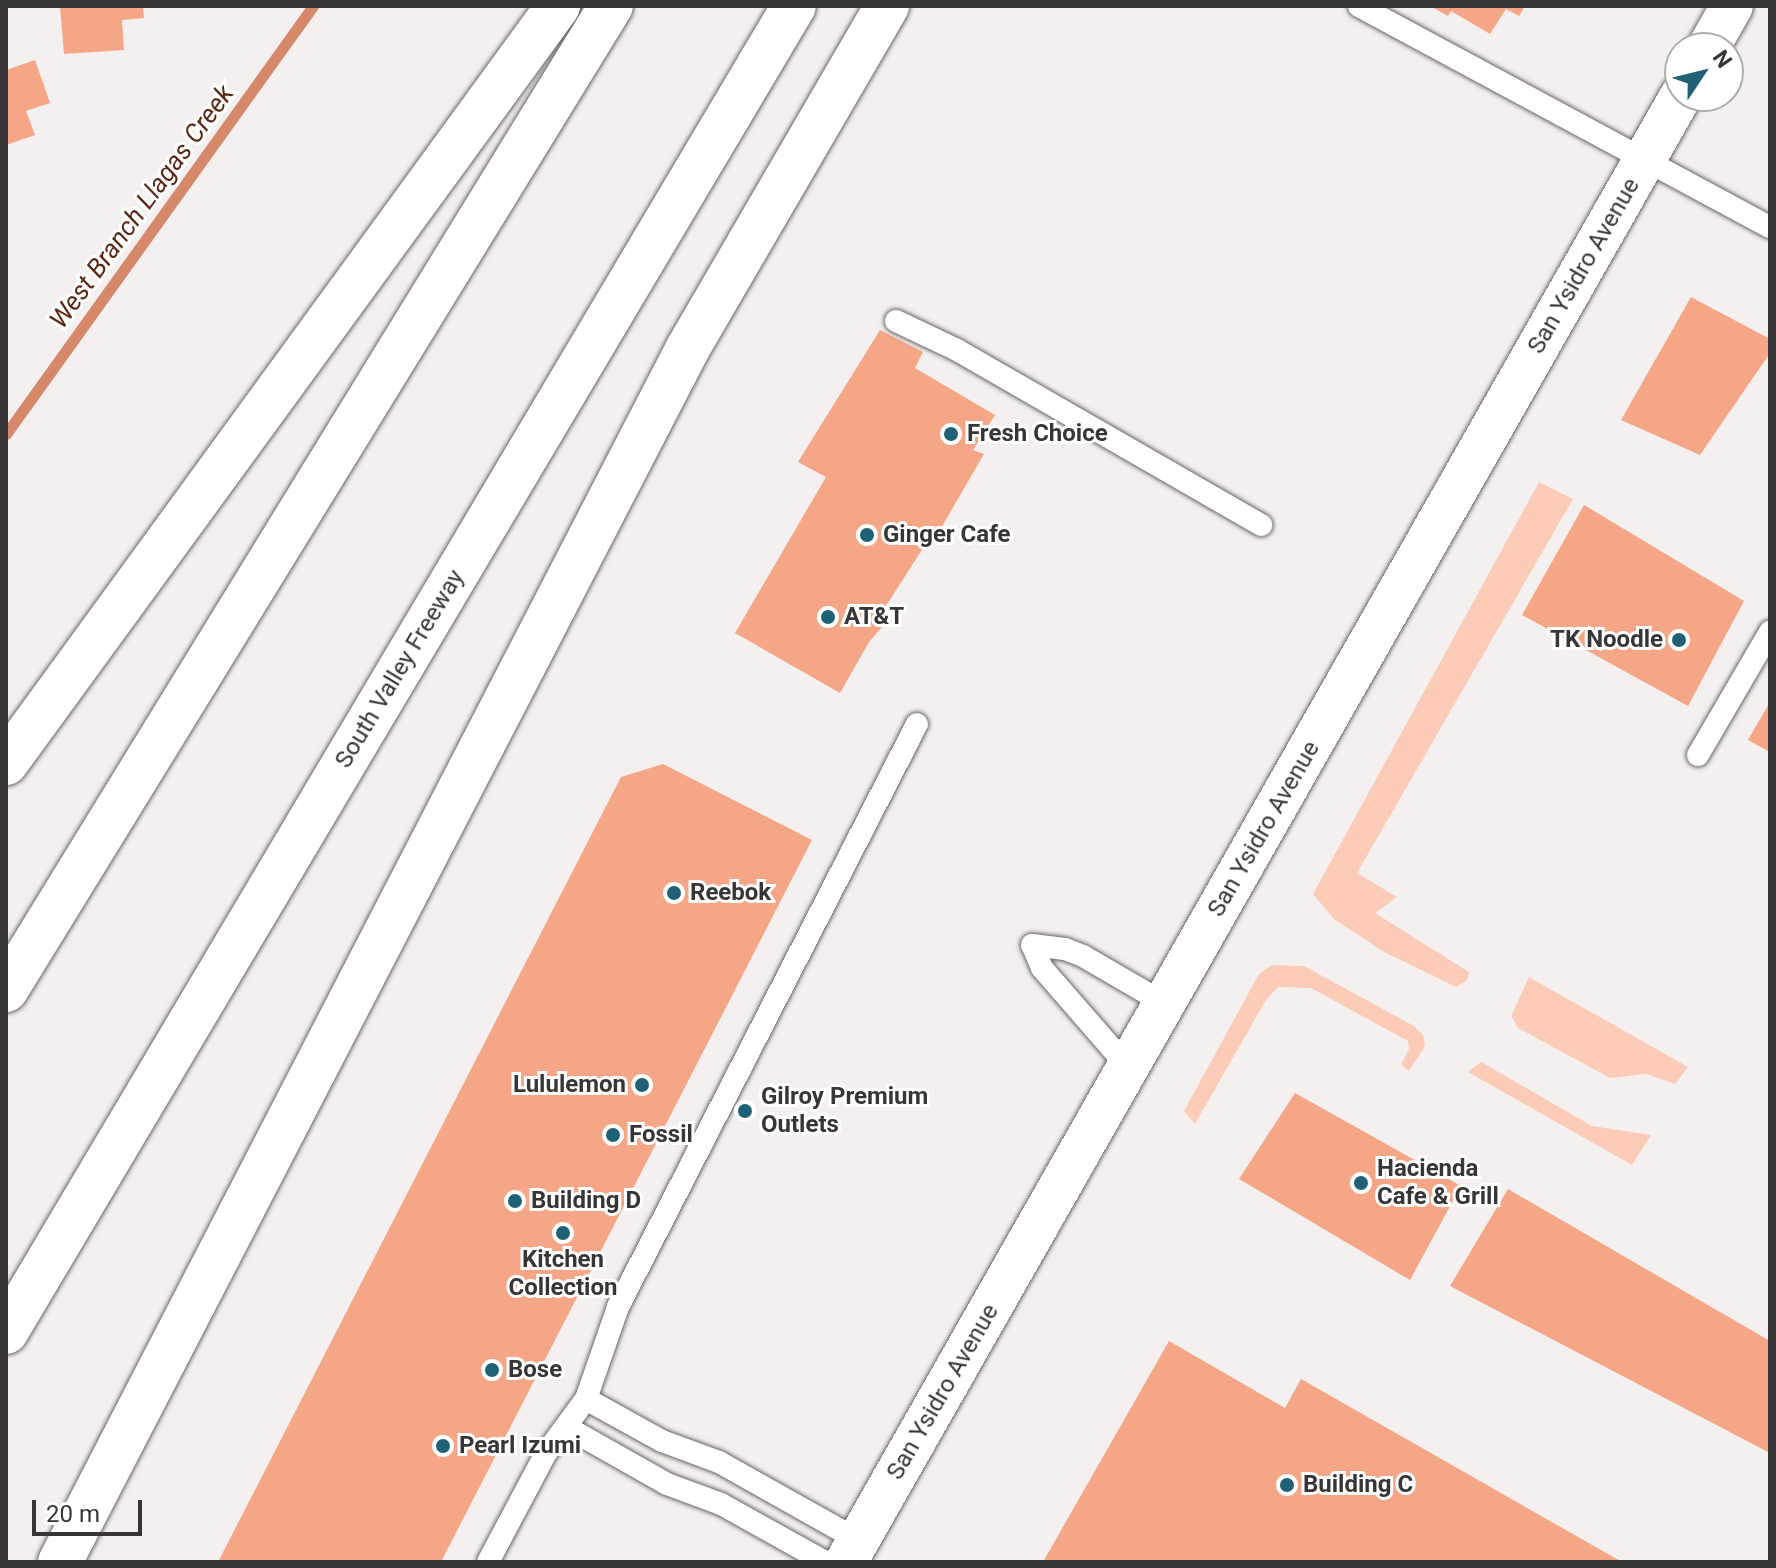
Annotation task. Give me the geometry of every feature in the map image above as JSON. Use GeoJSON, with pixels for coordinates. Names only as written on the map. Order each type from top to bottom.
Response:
{"type":"FeatureCollection","features":[{"type":"Feature","properties":{"kind":"highway"},"geometry":{"type":"LineString","coordinates":[[6,763],[558,6]]}},
{"type":"Feature","properties":{"kind":"highway"},"geometry":{"type":"LineString","coordinates":[[6,990],[611,6]]}},
{"type":"Feature","properties":{"kind":"highway","name":"South Valley Freeway"},"geometry":{"type":"LineString","coordinates":[[6,1332],[794,6]]}},
{"type":"Feature","properties":{"kind":"highway"},"geometry":{"type":"LineString","coordinates":[[60,1562],[688,348],[887,6]]}},
{"type":"Feature","properties":{"kind":"street"},"geometry":{"type":"LineString","coordinates":[[1717,32],[1732,6]]}},
{"type":"Feature","properties":{"kind":"street","name":"San Ysidro Avenue"},"geometry":{"type":"LineString","coordinates":[[843,1555],[1128,1067],[1672,112]]}},
{"type":"Feature","properties":{"kind":"lane"},"geometry":{"type":"LineString","coordinates":[[1359,6],[1770,227]]}},
{"type":"Feature","properties":{"kind":"lane"},"geometry":{"type":"LineString","coordinates":[[896,321],[957,350],[1261,525]]}},
{"type":"Feature","properties":{"kind":"lane"},"geometry":{"type":"LineString","coordinates":[[1698,755],[1770,632]]}},
{"type":"Feature","properties":{"kind":"lane"},"geometry":{"type":"LineString","coordinates":[[488,1562],[539,1464],[568,1428],[586,1399],[618,1307],[917,724]]}},
{"type":"Feature","properties":{"kind":"lane"},"geometry":{"type":"LineString","coordinates":[[1128,1067],[1042,968],[1032,945],[1065,949],[1083,956],[1164,1003]]}},
{"type":"Feature","properties":{"kind":"lane"},"geometry":{"type":"LineString","coordinates":[[586,1399],[662,1441],[719,1462],[843,1555]]}},
{"type":"Feature","properties":{"kind":"lane"},"geometry":{"type":"LineString","coordinates":[[568,1428],[667,1484],[843,1555]]}},
{"type":"Feature","properties":{"kind":"shaded area"},"geometry":{"type":"Polygon","coordinates":[[[1539,482],[1573,499],[1357,873],[1397,897],[1375,913],[1469,972],[1467,980],[1456,987],[1384,952],[1334,919],[1313,894],[1539,482]]]}},
{"type":"Feature","properties":{"kind":"shaded area"},"geometry":{"type":"Polygon","coordinates":[[[1272,965],[1304,966],[1414,1026],[1423,1035],[1425,1046],[1409,1071],[1401,1065],[1409,1049],[1408,1041],[1311,988],[1278,987],[1266,1000],[1195,1124],[1184,1111],[1259,974],[1272,965]]]}},
{"type":"Feature","properties":{"kind":"shaded area"},"geometry":{"type":"Polygon","coordinates":[[[1529,977],[1688,1067],[1675,1084],[1647,1074],[1610,1078],[1518,1028],[1511,1016],[1529,977]]]}},
{"type":"Feature","properties":{"kind":"shaded area"},"geometry":{"type":"Polygon","coordinates":[[[1481,1062],[1592,1126],[1651,1135],[1632,1165],[1468,1072],[1481,1062]]]}},
{"type":"Feature","properties":{"kind":"building"},"geometry":{"type":"Polygon","coordinates":[[[60,6],[143,6],[144,18],[122,20],[124,50],[64,54],[60,6]]]}},
{"type":"Feature","properties":{"kind":"building"},"geometry":{"type":"Polygon","coordinates":[[[1430,6],[1525,6],[1519,16],[1506,9],[1490,34],[1451,11],[1448,16],[1430,6]]]}},
{"type":"Feature","properties":{"kind":"building"},"geometry":{"type":"Polygon","coordinates":[[[35,60],[50,103],[26,111],[35,135],[6,145],[6,70],[35,60]]]}},
{"type":"Feature","properties":{"kind":"building"},"geometry":{"type":"Polygon","coordinates":[[[1691,297],[1770,339],[1770,353],[1700,455],[1621,420],[1691,297]]]}},
{"type":"Feature","properties":{"kind":"building"},"geometry":{"type":"Polygon","coordinates":[[[880,330],[923,352],[915,368],[995,415],[973,450],[984,454],[937,535],[932,534],[875,623],[882,627],[869,642],[840,693],[735,633],[826,477],[798,462],[880,330]]]}},
{"type":"Feature","properties":{"kind":"building"},"geometry":{"type":"Polygon","coordinates":[[[1584,505],[1744,601],[1688,706],[1522,615],[1584,505]]]}},
{"type":"Feature","properties":{"kind":"building"},"geometry":{"type":"Polygon","coordinates":[[[1770,702],[1770,752],[1748,740],[1770,702]]]}},
{"type":"Feature","properties":{"kind":"building","name":"Building D"},"geometry":{"type":"Polygon","coordinates":[[[663,764],[812,840],[441,1562],[218,1562],[621,777],[663,764]]]}},
{"type":"Feature","properties":{"kind":"building"},"geometry":{"type":"Polygon","coordinates":[[[1295,1093],[1461,1186],[1410,1280],[1239,1179],[1295,1093]]]}},
{"type":"Feature","properties":{"kind":"building"},"geometry":{"type":"Polygon","coordinates":[[[1508,1189],[1770,1341],[1770,1453],[1450,1286],[1508,1189]]]}},
{"type":"Feature","properties":{"kind":"building","name":"Building C"},"geometry":{"type":"Polygon","coordinates":[[[1169,1341],[1285,1408],[1301,1379],[1622,1562],[1043,1562],[1169,1341]]]}},
{"type":"Feature","properties":{"kind":"waterway","name":"West Branch Llagas Creek"},"geometry":{"type":"LineString","coordinates":[[6,434],[313,6]]}},
{"type":"Feature","properties":{"kind":"place","name":"Fresh Choice"},"geometry":{"type":"Point","coordinates":[951,434]}},
{"type":"Feature","properties":{"kind":"place","name":"Ginger Cafe"},"geometry":{"type":"Point","coordinates":[867,535]}},
{"type":"Feature","properties":{"kind":"place","name":"AT&T"},"geometry":{"type":"Point","coordinates":[828,617]}},
{"type":"Feature","properties":{"kind":"place","name":"TK Noodle"},"geometry":{"type":"Point","coordinates":[1679,640]}},
{"type":"Feature","properties":{"kind":"place","name":"Reebok"},"geometry":{"type":"Point","coordinates":[674,893]}},
{"type":"Feature","properties":{"kind":"place","name":"Lululemon"},"geometry":{"type":"Point","coordinates":[642,1085]}},
{"type":"Feature","properties":{"kind":"place","name":"Gilroy Premium Outlets"},"geometry":{"type":"Point","coordinates":[745,1111]}},
{"type":"Feature","properties":{"kind":"place","name":"Fossil"},"geometry":{"type":"Point","coordinates":[613,1135]}},
{"type":"Feature","properties":{"kind":"place","name":"Hacienda Cafe & Grill"},"geometry":{"type":"Point","coordinates":[1361,1183]}},
{"type":"Feature","properties":{"kind":"place","name":"Building D"},"geometry":{"type":"Point","coordinates":[515,1201]}},
{"type":"Feature","properties":{"kind":"place","name":"Kitchen Collection"},"geometry":{"type":"Point","coordinates":[563,1233]}},
{"type":"Feature","properties":{"kind":"place","name":"Bose"},"geometry":{"type":"Point","coordinates":[492,1370]}},
{"type":"Feature","properties":{"kind":"place","name":"Pearl Izumi"},"geometry":{"type":"Point","coordinates":[443,1446]}},
{"type":"Feature","properties":{"kind":"place","name":"Building C"},"geometry":{"type":"Point","coordinates":[1287,1485]}}]}
